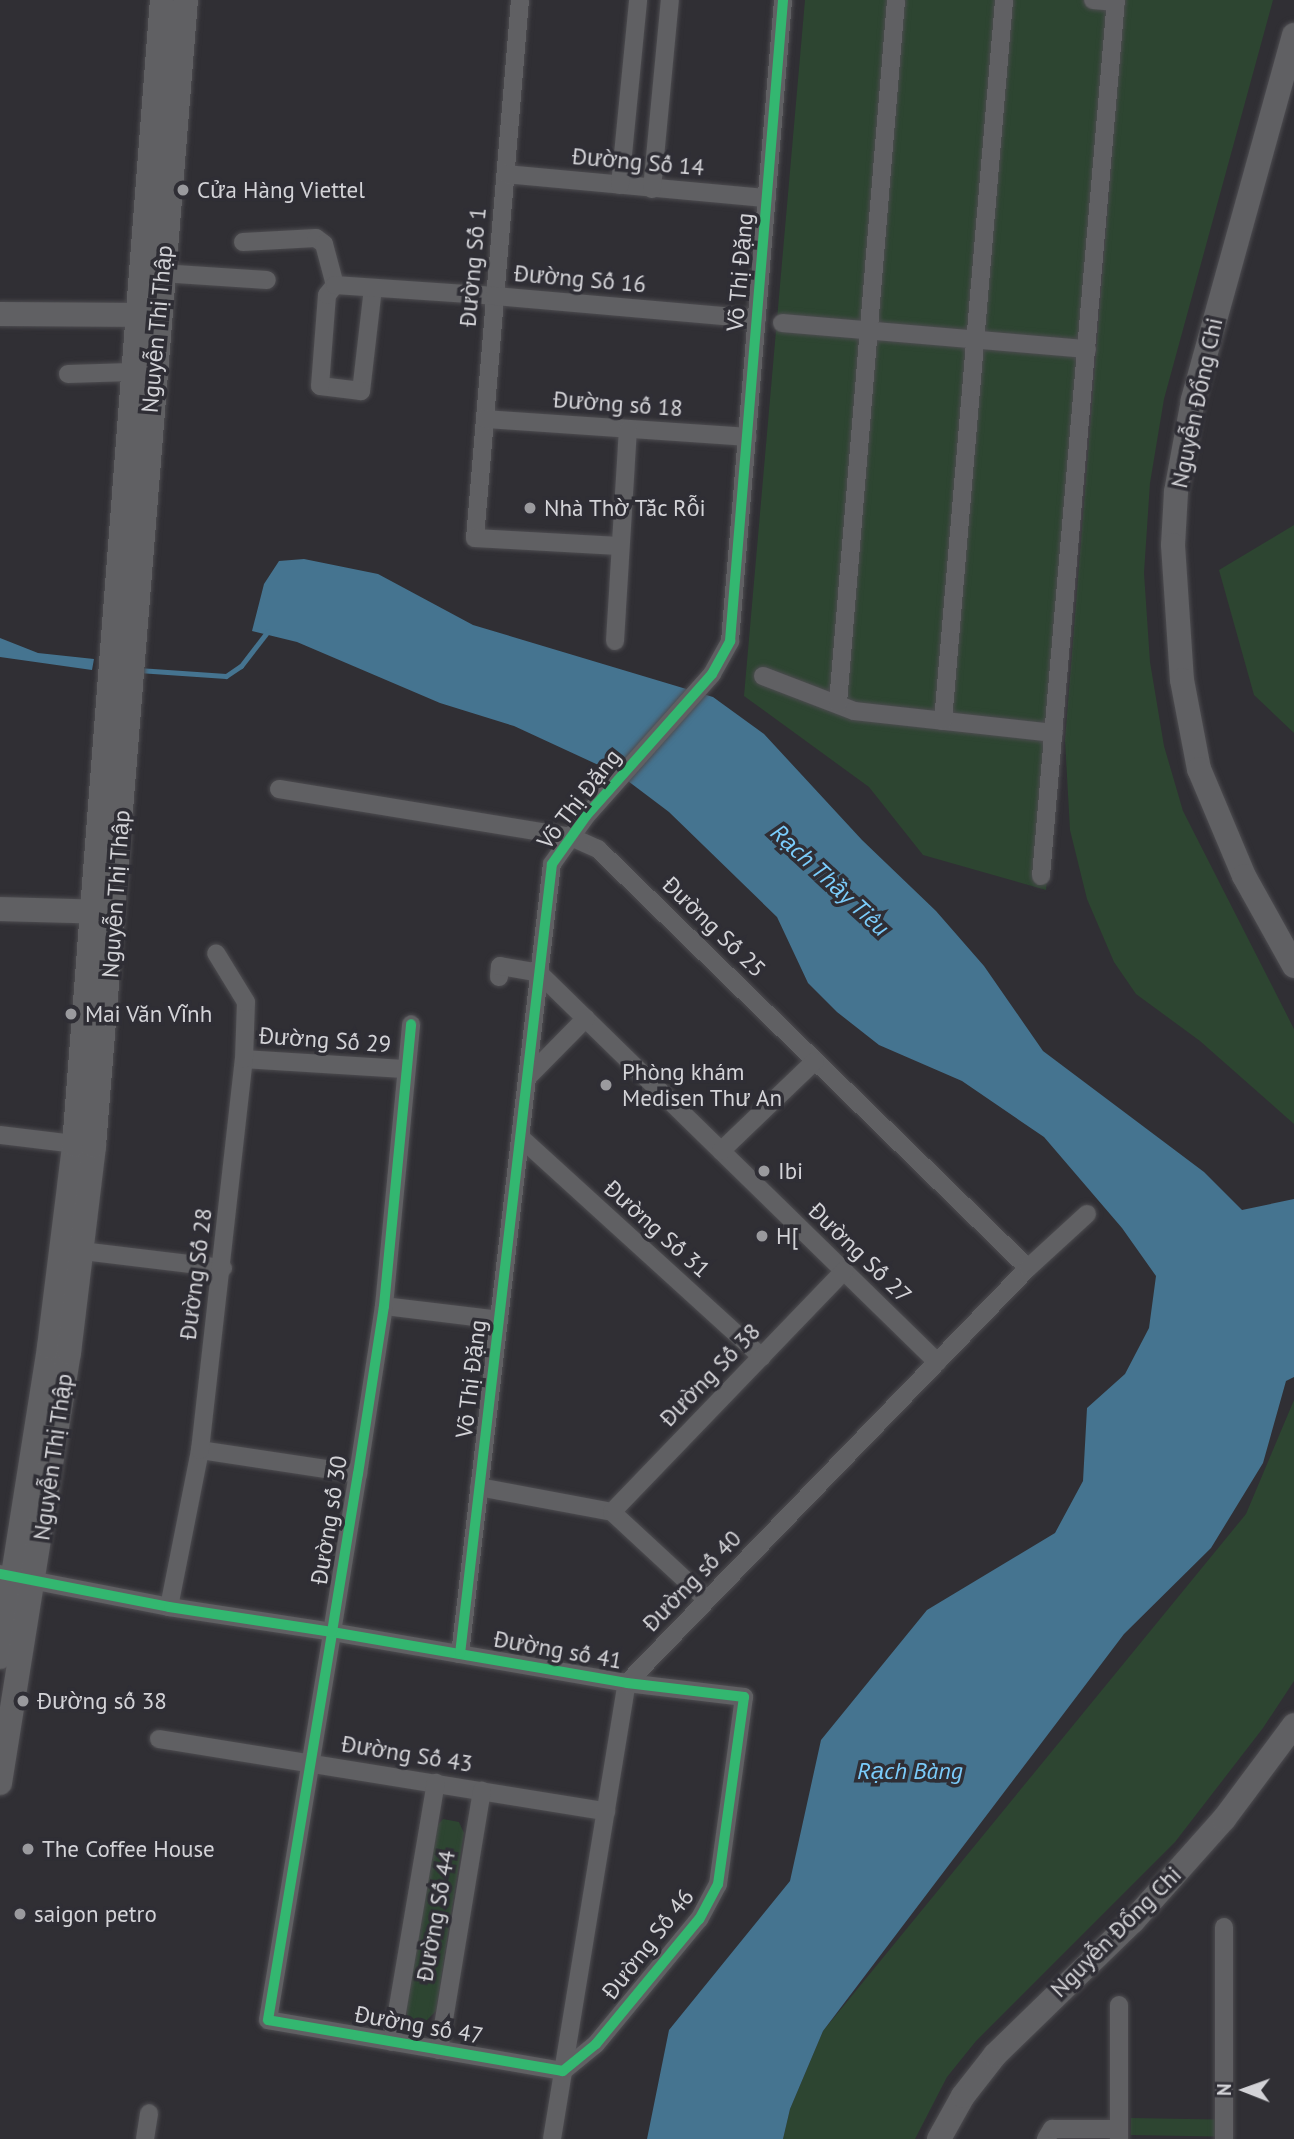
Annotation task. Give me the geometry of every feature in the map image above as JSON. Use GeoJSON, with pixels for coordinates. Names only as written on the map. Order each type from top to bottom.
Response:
{"type":"FeatureCollection","features":[{"type":"Feature","properties":{"kind":"main road","name":"Nguyễn Thị Thập"},"geometry":{"type":"LineString","coordinates":[[0,1657],[82,1251],[84,1145],[104,912],[146,315],[162,0]]}},
{"type":"Feature","properties":{"kind":"main road","name":"Nguyễn Thị Thập"},"geometry":{"type":"LineString","coordinates":[[123,646],[131,372],[146,315],[161,273],[186,0]]}},
{"type":"Feature","properties":{"kind":"main road","name":"Nguyễn Đổng Chi"},"geometry":{"type":"LineString","coordinates":[[1294,35],[1194,400],[1176,492],[1173,545],[1182,680],[1199,769],[1244,876],[1294,966]]}},
{"type":"Feature","properties":{"kind":"main road"},"geometry":{"type":"LineString","coordinates":[[0,314],[146,315]]}},
{"type":"Feature","properties":{"kind":"main road"},"geometry":{"type":"LineString","coordinates":[[0,909],[104,912]]}},
{"type":"Feature","properties":{"kind":"main road","name":"Nguyễn Thị Thập"},"geometry":{"type":"LineString","coordinates":[[0,1783],[16,1577],[84,1145]]}},
{"type":"Feature","properties":{"kind":"main road","name":"Nguyễn Đổng Chi"},"geometry":{"type":"LineString","coordinates":[[939,2139],[964,2096],[995,2055],[1133,1921],[1224,1819],[1294,1725]]}},
{"type":"Feature","properties":{"kind":"street","name":"Đường Số 1"},"geometry":{"type":"LineString","coordinates":[[520,0],[475,538],[619,547]]}},
{"type":"Feature","properties":{"kind":"street"},"geometry":{"type":"LineString","coordinates":[[620,186],[638,0]]}},
{"type":"Feature","properties":{"kind":"street"},"geometry":{"type":"LineString","coordinates":[[652,189],[670,0]]}},
{"type":"Feature","properties":{"kind":"street","name":"Võ Thị Đặng"},"geometry":{"type":"LineString","coordinates":[[460,1654],[552,864],[586,816],[712,674],[730,641],[783,0]]}},
{"type":"Feature","properties":{"kind":"street"},"geometry":{"type":"LineString","coordinates":[[838,703],[871,330],[896,0]]}},
{"type":"Feature","properties":{"kind":"street"},"geometry":{"type":"LineString","coordinates":[[943,721],[1004,0]]}},
{"type":"Feature","properties":{"kind":"street"},"geometry":{"type":"LineString","coordinates":[[1041,876],[1116,1],[1093,0]]}},
{"type":"Feature","properties":{"kind":"street","name":"Đường Số 14"},"geometry":{"type":"LineString","coordinates":[[506,174],[767,198]]}},
{"type":"Feature","properties":{"kind":"street"},"geometry":{"type":"LineString","coordinates":[[243,242],[316,238],[324,244],[335,285],[327,295],[320,386],[361,391],[373,288]]}},
{"type":"Feature","properties":{"kind":"street"},"geometry":{"type":"LineString","coordinates":[[161,273],[267,280]]}},
{"type":"Feature","properties":{"kind":"street","name":"Đường Số 16"},"geometry":{"type":"LineString","coordinates":[[335,285],[757,319]]}},
{"type":"Feature","properties":{"kind":"street"},"geometry":{"type":"LineString","coordinates":[[782,323],[1087,349]]}},
{"type":"Feature","properties":{"kind":"street"},"geometry":{"type":"LineString","coordinates":[[68,374],[131,372]]}},
{"type":"Feature","properties":{"kind":"street","name":"Đường số 18"},"geometry":{"type":"LineString","coordinates":[[485,419],[747,437]]}},
{"type":"Feature","properties":{"kind":"street"},"geometry":{"type":"LineString","coordinates":[[615,641],[628,429]]}},
{"type":"Feature","properties":{"kind":"street"},"geometry":{"type":"LineString","coordinates":[[763,676],[855,711],[1054,733]]}},
{"type":"Feature","properties":{"kind":"street","name":"Đường Số 25"},"geometry":{"type":"LineString","coordinates":[[279,789],[571,837],[598,849],[1028,1268]]}},
{"type":"Feature","properties":{"kind":"street","name":"Đường Số 28"},"geometry":{"type":"LineString","coordinates":[[169,1607],[200,1450],[223,1268],[244,1059],[246,1002],[216,953]]}},
{"type":"Feature","properties":{"kind":"street"},"geometry":{"type":"LineString","coordinates":[[499,977],[500,966],[539,973]]}},
{"type":"Feature","properties":{"kind":"street","name":"Đường Số 27"},"geometry":{"type":"LineString","coordinates":[[539,973],[937,1362]]}},
{"type":"Feature","properties":{"kind":"street"},"geometry":{"type":"LineString","coordinates":[[527,1078],[586,1018]]}},
{"type":"Feature","properties":{"kind":"street","name":"Đường số 30"},"geometry":{"type":"LineString","coordinates":[[268,2020],[384,1306],[403,1069],[411,1024]]}},
{"type":"Feature","properties":{"kind":"street","name":"Đường Số 29"},"geometry":{"type":"LineString","coordinates":[[244,1059],[403,1069]]}},
{"type":"Feature","properties":{"kind":"street"},"geometry":{"type":"LineString","coordinates":[[721,1151],[816,1061]]}},
{"type":"Feature","properties":{"kind":"street"},"geometry":{"type":"LineString","coordinates":[[0,1135],[84,1145]]}},
{"type":"Feature","properties":{"kind":"street","name":"Đường Số 31"},"geometry":{"type":"LineString","coordinates":[[520,1137],[762,1357]]}},
{"type":"Feature","properties":{"kind":"street","name":"Đường số 40"},"geometry":{"type":"LineString","coordinates":[[627,1683],[1028,1268],[1087,1214]]}},
{"type":"Feature","properties":{"kind":"street"},"geometry":{"type":"LineString","coordinates":[[82,1251],[223,1268]]}},
{"type":"Feature","properties":{"kind":"street","name":"Đường Số 38"},"geometry":{"type":"LineString","coordinates":[[612,1512],[844,1271]]}},
{"type":"Feature","properties":{"kind":"street"},"geometry":{"type":"LineString","coordinates":[[384,1306],[499,1320]]}},
{"type":"Feature","properties":{"kind":"street"},"geometry":{"type":"LineString","coordinates":[[200,1450],[358,1474]]}},
{"type":"Feature","properties":{"kind":"street"},"geometry":{"type":"LineString","coordinates":[[479,1487],[612,1512],[707,1600]]}},
{"type":"Feature","properties":{"kind":"street","name":"Đường số 41"},"geometry":{"type":"LineString","coordinates":[[16,1577],[169,1607],[627,1683],[744,1697]]}},
{"type":"Feature","properties":{"kind":"street"},"geometry":{"type":"LineString","coordinates":[[552,2139],[627,1683]]}},
{"type":"Feature","properties":{"kind":"street","name":"Đường Số 46"},"geometry":{"type":"LineString","coordinates":[[563,2071],[596,2044],[699,1919],[718,1884],[744,1697]]}},
{"type":"Feature","properties":{"kind":"street","name":"Đường Số 43"},"geometry":{"type":"LineString","coordinates":[[159,1739],[606,1811]]}},
{"type":"Feature","properties":{"kind":"street","name":"Đường Số 44"},"geometry":{"type":"LineString","coordinates":[[392,2042],[436,1783]]}},
{"type":"Feature","properties":{"kind":"street","name":"Đường Số 44"},"geometry":{"type":"LineString","coordinates":[[439,2050],[482,1791]]}},
{"type":"Feature","properties":{"kind":"street"},"geometry":{"type":"LineString","coordinates":[[1224,1927],[1224,2139]]}},
{"type":"Feature","properties":{"kind":"street"},"geometry":{"type":"LineString","coordinates":[[1046,2139],[1052,2129],[1119,2134],[1119,2005]]}},
{"type":"Feature","properties":{"kind":"street","name":"Đường số 47"},"geometry":{"type":"LineString","coordinates":[[268,2020],[563,2071]]}},
{"type":"Feature","properties":{"kind":"street"},"geometry":{"type":"LineString","coordinates":[[145,2139],[149,2113]]}},
{"type":"Feature","properties":{"kind":"green space"},"geometry":{"type":"Polygon","coordinates":[[[805,0],[1273,0],[1164,399],[1150,483],[1144,573],[1150,662],[1164,746],[1183,811],[1294,1029],[1294,1124],[1200,1041],[1136,994],[1114,962],[1087,899],[1070,830],[1065,740],[1116,104],[1046,890],[923,855],[869,787],[744,696],[805,0]]]}},
{"type":"Feature","properties":{"kind":"green space"},"geometry":{"type":"Polygon","coordinates":[[[1294,525],[1294,733],[1254,695],[1219,570],[1294,525]]]}},
{"type":"Feature","properties":{"kind":"green space"},"geometry":{"type":"Polygon","coordinates":[[[1294,1400],[1294,1681],[1263,1728],[1175,1842],[976,2041],[947,2077],[915,2139],[783,2139],[790,2109],[823,2031],[1246,1514],[1294,1400]]]}},
{"type":"Feature","properties":{"kind":"green space"},"geometry":{"type":"Polygon","coordinates":[[[443,1819],[459,1822],[464,1833],[436,2011],[426,2021],[408,2018],[405,2006],[434,1829],[443,1819]]]}},
{"type":"Feature","properties":{"kind":"green space"},"geometry":{"type":"Polygon","coordinates":[[[1131,2118],[1217,2120],[1217,2136],[1131,2135],[1131,2118]]]}},
{"type":"Feature","properties":{"kind":"water","name":"Rạch Bàng"},"geometry":{"type":"Polygon","coordinates":[[[304,559],[378,574],[473,625],[713,697],[764,734],[862,840],[936,911],[984,966],[1043,1051],[1204,1172],[1242,1210],[1294,1199],[1294,1377],[1286,1381],[1263,1463],[1211,1548],[1124,1634],[823,2031],[790,2109],[783,2139],[647,2139],[669,2030],[790,1881],[821,1740],[927,1610],[1055,1533],[1083,1481],[1087,1408],[1125,1374],[1149,1328],[1156,1276],[1122,1228],[1044,1137],[962,1081],[879,1045],[837,1012],[808,983],[777,917],[669,812],[620,775],[514,726],[440,703],[297,642],[252,631],[264,584],[279,561],[304,559]]]}},
{"type":"Feature","properties":{"kind":"water"},"geometry":{"type":"Polygon","coordinates":[[[0,638],[38,653],[94,659],[92,670],[0,657],[0,638]]]}},
{"type":"Feature","properties":{"kind":"waterway"},"geometry":{"type":"LineString","coordinates":[[138,670],[226,676],[241,666],[268,631]]}},
{"type":"Feature","properties":{"kind":"cycle path"},"geometry":{"type":"LineString","coordinates":[[460,1654],[552,864],[586,816],[712,674],[730,641],[783,0]]}},
{"type":"Feature","properties":{"kind":"cycle path"},"geometry":{"type":"LineString","coordinates":[[0,1574],[169,1607],[332,1632],[627,1683],[744,1697],[718,1884],[699,1919],[596,2044],[563,2071],[268,2020],[332,1632],[358,1474],[384,1306],[411,1024]]}},
{"type":"Feature","properties":{"kind":"place","name":"Cửa Hàng Viettel"},"geometry":{"type":"Point","coordinates":[183,190]}},
{"type":"Feature","properties":{"kind":"place","name":"Nhà Thờ Tắc Rỗi"},"geometry":{"type":"Point","coordinates":[530,508]}},
{"type":"Feature","properties":{"kind":"place","name":"Mai Văn Vĩnh"},"geometry":{"type":"Point","coordinates":[71,1014]}},
{"type":"Feature","properties":{"kind":"place","name":"Phòng khám Medisen Thư An"},"geometry":{"type":"Point","coordinates":[606,1085]}},
{"type":"Feature","properties":{"kind":"place","name":"Ibi"},"geometry":{"type":"Point","coordinates":[764,1171]}},
{"type":"Feature","properties":{"kind":"place","name":"H["},"geometry":{"type":"Point","coordinates":[762,1236]}},
{"type":"Feature","properties":{"kind":"place","name":"Đường số 38"},"geometry":{"type":"Point","coordinates":[23,1701]}},
{"type":"Feature","properties":{"kind":"place","name":"The Coffee House"},"geometry":{"type":"Point","coordinates":[28,1849]}},
{"type":"Feature","properties":{"kind":"place","name":"saigon petro"},"geometry":{"type":"Point","coordinates":[20,1914]}},
{"type":"Feature","properties":{"kind":"water label","name":"Rạch Thầy Tiêu"},"geometry":{"type":"Point","coordinates":[830,880]}}]}
